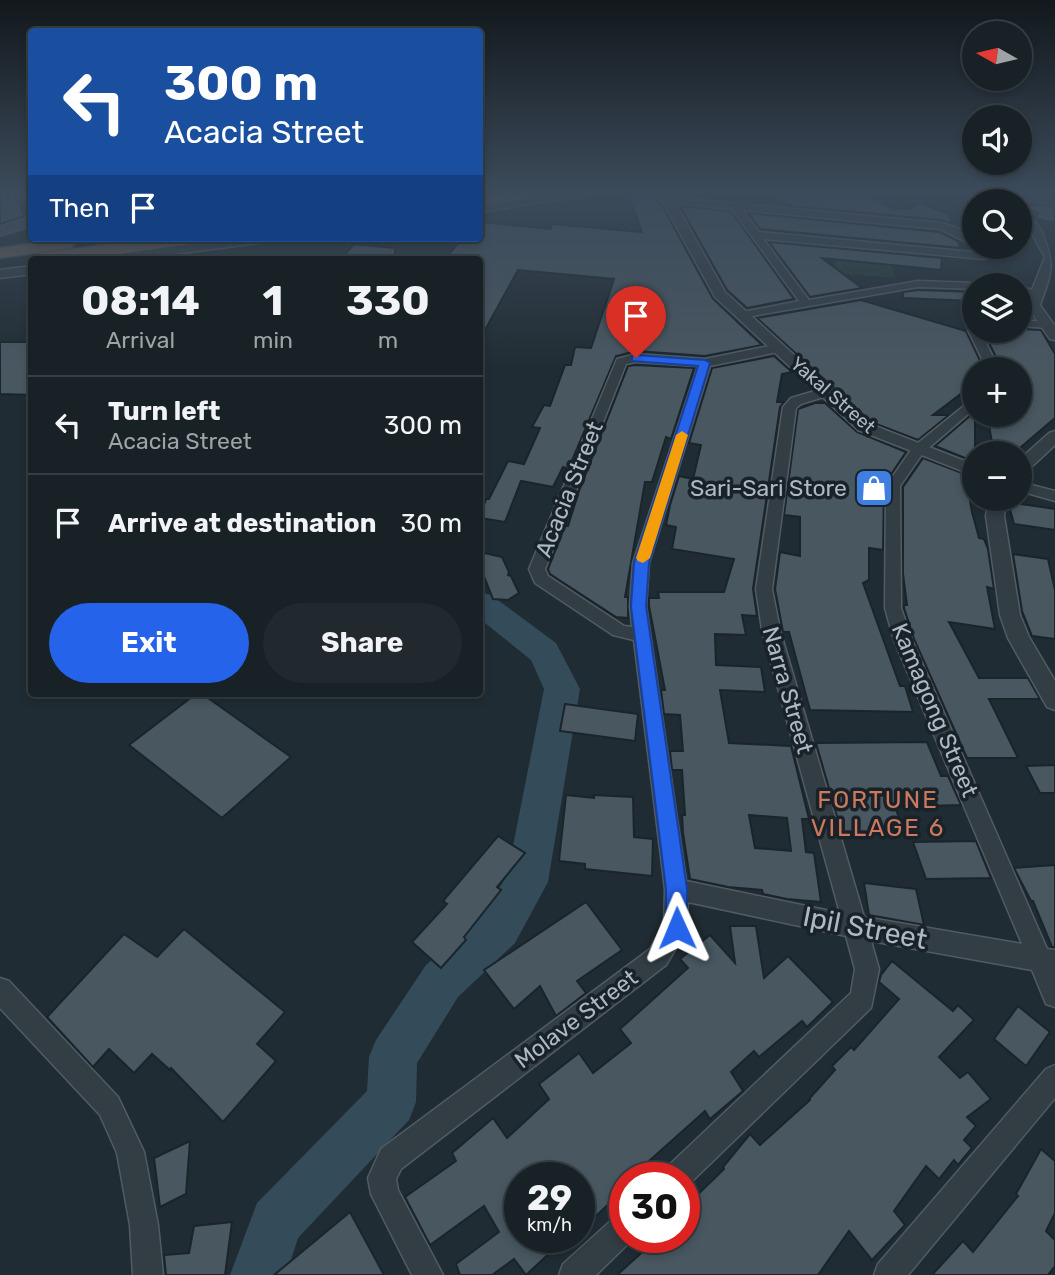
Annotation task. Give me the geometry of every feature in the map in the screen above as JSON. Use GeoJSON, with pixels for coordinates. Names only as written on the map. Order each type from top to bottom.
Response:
{"type":"FeatureCollection","features":[{"type":"Feature","properties":{"kind":"highway"},"geometry":{"type":"LineString","coordinates":[[0,253],[18,250]]}},
{"type":"Feature","properties":{"kind":"highway"},"geometry":{"type":"LineString","coordinates":[[63,256],[105,250]]}},
{"type":"Feature","properties":{"kind":"highway"},"geometry":{"type":"LineString","coordinates":[[0,265],[28,261]]}},
{"type":"Feature","properties":{"kind":"street"},"geometry":{"type":"LineString","coordinates":[[133,256],[173,250]]}},
{"type":"Feature","properties":{"kind":"street","name":"Yakal Street"},"geometry":{"type":"LineString","coordinates":[[696,250],[720,294],[864,427],[962,466]]}},
{"type":"Feature","properties":{"kind":"street"},"geometry":{"type":"LineString","coordinates":[[767,250],[806,303]]}},
{"type":"Feature","properties":{"kind":"street"},"geometry":{"type":"LineString","coordinates":[[866,250],[977,266]]}},
{"type":"Feature","properties":{"kind":"street"},"geometry":{"type":"LineString","coordinates":[[967,250],[977,266]]}},
{"type":"Feature","properties":{"kind":"street"},"geometry":{"type":"LineString","coordinates":[[1047,250],[1051,257],[1034,305],[1055,336]]}},
{"type":"Feature","properties":{"kind":"street"},"geometry":{"type":"LineString","coordinates":[[741,315],[918,284],[977,266]]}},
{"type":"Feature","properties":{"kind":"street"},"geometry":{"type":"LineString","coordinates":[[0,274],[28,270]]}},
{"type":"Feature","properties":{"kind":"street"},"geometry":{"type":"LineString","coordinates":[[1032,291],[1038,292]]}},
{"type":"Feature","properties":{"kind":"street"},"geometry":{"type":"LineString","coordinates":[[1032,323],[1047,324]]}},
{"type":"Feature","properties":{"kind":"street","name":"Acacia Street"},"geometry":{"type":"LineString","coordinates":[[641,635],[619,631],[541,579],[537,569],[621,362],[636,358],[705,363],[779,348]]}},
{"type":"Feature","properties":{"kind":"street","name":"Molave Street"},"geometry":{"type":"LineString","coordinates":[[428,1275],[385,1194],[382,1178],[391,1159],[658,957],[670,944],[677,928],[676,889],[638,606],[641,563],[705,363]]}},
{"type":"Feature","properties":{"kind":"street","name":"Narra Street"},"geometry":{"type":"LineString","coordinates":[[693,1162],[862,999],[867,969],[771,630],[764,589],[790,407],[796,401],[825,393]]}},
{"type":"Feature","properties":{"kind":"street","name":"Kamagong Street"},"geometry":{"type":"LineString","coordinates":[[962,412],[918,450],[893,486],[893,608],[903,640],[1048,962],[1055,995]]}},
{"type":"Feature","properties":{"kind":"street"},"geometry":{"type":"LineString","coordinates":[[1032,457],[1055,436]]}},
{"type":"Feature","properties":{"kind":"street"},"geometry":{"type":"LineString","coordinates":[[1032,489],[1055,496]]}},
{"type":"Feature","properties":{"kind":"street"},"geometry":{"type":"LineString","coordinates":[[996,511],[1010,615],[1019,638],[1055,701]]}},
{"type":"Feature","properties":{"kind":"street","name":"Ipil Street"},"geometry":{"type":"LineString","coordinates":[[676,889],[855,927],[1048,962]]}},
{"type":"Feature","properties":{"kind":"street"},"geometry":{"type":"LineString","coordinates":[[0,990],[109,1106],[130,1152],[144,1225],[148,1275]]}},
{"type":"Feature","properties":{"kind":"street"},"geometry":{"type":"LineString","coordinates":[[889,1275],[1055,1078]]}},
{"type":"Feature","properties":{"kind":"street"},"geometry":{"type":"LineString","coordinates":[[574,1275],[609,1242]]}},
{"type":"Feature","properties":{"kind":"green space"},"geometry":{"type":"Polygon","coordinates":[[[835,260],[892,265],[895,278],[836,273],[835,260]]]}},
{"type":"Feature","properties":{"kind":"building"},"geometry":{"type":"Polygon","coordinates":[[[348,250],[395,250],[395,256],[344,256],[348,250]]]}},
{"type":"Feature","properties":{"kind":"building"},"geometry":{"type":"Polygon","coordinates":[[[452,250],[686,250],[713,299],[762,345],[705,356],[636,351],[616,356],[563,482],[566,468],[563,467],[553,487],[521,481],[505,522],[483,518],[486,499],[489,499],[508,461],[524,464],[540,428],[532,427],[544,405],[550,406],[565,365],[571,365],[575,347],[591,348],[614,279],[518,270],[483,334],[483,256],[447,256],[452,250]]]}},
{"type":"Feature","properties":{"kind":"building"},"geometry":{"type":"Polygon","coordinates":[[[705,250],[759,250],[794,299],[747,308],[727,290],[705,250]]]}},
{"type":"Feature","properties":{"kind":"building"},"geometry":{"type":"Polygon","coordinates":[[[775,250],[861,250],[942,258],[941,270],[822,258],[862,288],[810,297],[775,250]]]}},
{"type":"Feature","properties":{"kind":"building"},"geometry":{"type":"Polygon","coordinates":[[[903,292],[962,292],[962,300],[903,298],[903,292]]]}},
{"type":"Feature","properties":{"kind":"building"},"geometry":{"type":"Polygon","coordinates":[[[861,300],[962,330],[962,343],[972,343],[978,357],[962,357],[962,393],[933,415],[949,415],[918,440],[871,422],[757,318],[861,300]]]}},
{"type":"Feature","properties":{"kind":"building"},"geometry":{"type":"Polygon","coordinates":[[[1032,330],[1041,330],[1055,354],[1055,418],[1028,441],[992,441],[989,427],[1032,427],[1032,357],[996,357],[989,343],[1032,343],[1032,330]]]}},
{"type":"Feature","properties":{"kind":"building"},"geometry":{"type":"Polygon","coordinates":[[[0,342],[28,342],[28,395],[0,394],[0,342]]]}},
{"type":"Feature","properties":{"kind":"building"},"geometry":{"type":"Polygon","coordinates":[[[774,356],[792,372],[782,374],[777,402],[784,402],[780,407],[753,589],[757,616],[742,615],[746,635],[715,634],[716,665],[761,667],[765,692],[720,690],[729,743],[791,746],[809,819],[802,819],[806,852],[814,853],[821,902],[787,899],[763,894],[762,890],[728,887],[690,879],[683,833],[682,815],[685,815],[682,770],[672,770],[670,751],[683,751],[680,715],[664,714],[661,690],[665,690],[649,598],[659,598],[658,592],[724,592],[734,559],[672,549],[676,527],[666,525],[679,476],[693,479],[701,445],[689,443],[712,368],[774,356]],[[749,815],[755,848],[791,851],[787,818],[749,815]]]}},
{"type":"Feature","properties":{"kind":"building"},"geometry":{"type":"Polygon","coordinates":[[[628,366],[694,368],[671,439],[666,437],[652,482],[645,482],[625,597],[628,597],[628,618],[616,617],[550,574],[548,569],[565,526],[568,526],[628,366]]]}},
{"type":"Feature","properties":{"kind":"building"},"geometry":{"type":"Polygon","coordinates":[[[815,403],[825,403],[857,432],[906,452],[884,485],[883,550],[869,548],[869,580],[863,583],[900,686],[905,686],[913,712],[810,710],[789,632],[783,632],[775,589],[780,552],[800,556],[800,517],[784,515],[798,409],[815,403]]]}},
{"type":"Feature","properties":{"kind":"building"},"geometry":{"type":"Polygon","coordinates":[[[962,423],[962,427],[975,427],[975,441],[962,441],[962,457],[935,446],[962,423]]]}},
{"type":"Feature","properties":{"kind":"building"},"geometry":{"type":"Polygon","coordinates":[[[923,458],[962,473],[962,511],[972,511],[979,538],[984,539],[988,549],[994,589],[987,587],[995,629],[949,622],[979,678],[1028,678],[1040,699],[989,699],[1018,758],[967,758],[914,639],[904,608],[904,605],[907,605],[903,574],[903,487],[923,458]]]}},
{"type":"Feature","properties":{"kind":"building"},"geometry":{"type":"Polygon","coordinates":[[[1032,506],[1055,509],[1055,530],[1014,524],[1010,511],[1032,511],[1032,506]]]}},
{"type":"Feature","properties":{"kind":"building"},"geometry":{"type":"Polygon","coordinates":[[[483,553],[502,557],[508,575],[519,593],[508,600],[493,599],[483,574],[483,553]]]}},
{"type":"Feature","properties":{"kind":"building"},"geometry":{"type":"Polygon","coordinates":[[[1013,554],[1048,559],[1055,590],[1055,639],[1032,636],[1022,611],[1013,554]]]}},
{"type":"Feature","properties":{"kind":"building"},"geometry":{"type":"Polygon","coordinates":[[[192,697],[207,697],[291,757],[222,818],[129,745],[192,697]]]}},
{"type":"Feature","properties":{"kind":"building"},"geometry":{"type":"Polygon","coordinates":[[[565,704],[638,714],[635,741],[560,731],[565,704]]]}},
{"type":"Feature","properties":{"kind":"building"},"geometry":{"type":"Polygon","coordinates":[[[927,742],[941,776],[948,776],[961,805],[895,807],[905,833],[842,834],[816,743],[927,742]]]}},
{"type":"Feature","properties":{"kind":"building"},"geometry":{"type":"Polygon","coordinates":[[[1055,765],[1055,793],[1040,793],[1026,766],[1055,765]]]}},
{"type":"Feature","properties":{"kind":"building"},"geometry":{"type":"Polygon","coordinates":[[[566,795],[594,798],[594,795],[633,797],[634,837],[653,839],[652,876],[585,869],[585,864],[559,861],[566,795]]]}},
{"type":"Feature","properties":{"kind":"building"},"geometry":{"type":"Polygon","coordinates":[[[498,836],[525,853],[497,887],[501,890],[464,937],[466,940],[441,968],[412,942],[447,904],[443,901],[498,836]]]}},
{"type":"Feature","properties":{"kind":"building"},"geometry":{"type":"Polygon","coordinates":[[[976,841],[991,878],[926,879],[913,842],[976,841]]]}},
{"type":"Feature","properties":{"kind":"building"},"geometry":{"type":"Polygon","coordinates":[[[1055,865],[1055,947],[1052,947],[1033,901],[1014,868],[1055,865]]]}},
{"type":"Feature","properties":{"kind":"building"},"geometry":{"type":"Polygon","coordinates":[[[864,883],[916,889],[924,925],[869,915],[864,883]]]}},
{"type":"Feature","properties":{"kind":"building"},"geometry":{"type":"Polygon","coordinates":[[[586,902],[622,950],[577,981],[586,993],[556,1016],[540,986],[514,1009],[484,970],[586,902]]]}},
{"type":"Feature","properties":{"kind":"building"},"geometry":{"type":"Polygon","coordinates":[[[730,926],[756,926],[764,978],[788,956],[833,1002],[807,1027],[802,1021],[759,1057],[754,1051],[731,1072],[743,1091],[710,1119],[705,1111],[648,1162],[609,1162],[609,1204],[595,1217],[595,1162],[504,1162],[504,1253],[550,1253],[526,1275],[514,1259],[492,1275],[460,1275],[456,1264],[499,1232],[484,1206],[430,1245],[405,1197],[456,1161],[452,1153],[493,1118],[507,1138],[549,1099],[539,1084],[579,1053],[593,1073],[631,1043],[620,1029],[688,968],[680,959],[710,935],[735,963],[730,926]]]}},
{"type":"Feature","properties":{"kind":"building"},"geometry":{"type":"Polygon","coordinates":[[[184,929],[285,1012],[257,1044],[276,1061],[223,1122],[171,1068],[170,1070],[152,1054],[134,1073],[109,1049],[93,1067],[47,1017],[124,934],[157,957],[184,929]]]}},
{"type":"Feature","properties":{"kind":"building"},"geometry":{"type":"Polygon","coordinates":[[[892,961],[953,1011],[958,1005],[974,1020],[939,1057],[960,1078],[968,1072],[991,1099],[967,1117],[976,1126],[964,1140],[972,1148],[958,1165],[954,1160],[939,1179],[926,1166],[894,1211],[905,1225],[872,1260],[849,1231],[818,1275],[617,1275],[641,1253],[700,1253],[700,1192],[724,1169],[750,1134],[760,1145],[810,1100],[835,1070],[832,1066],[851,1047],[854,1050],[899,999],[879,982],[892,961]]]}},
{"type":"Feature","properties":{"kind":"building"},"geometry":{"type":"Polygon","coordinates":[[[1018,1006],[1050,1032],[1026,1066],[994,1039],[1018,1006]]]}},
{"type":"Feature","properties":{"kind":"building"},"geometry":{"type":"Polygon","coordinates":[[[190,1141],[186,1194],[160,1207],[154,1158],[190,1141]]]}},
{"type":"Feature","properties":{"kind":"building"},"geometry":{"type":"Polygon","coordinates":[[[1041,1149],[1055,1161],[1055,1213],[1046,1231],[1055,1240],[1055,1266],[1048,1275],[932,1275],[963,1241],[973,1252],[1018,1196],[1016,1194],[1041,1149]]]}},
{"type":"Feature","properties":{"kind":"building"},"geometry":{"type":"Polygon","coordinates":[[[350,1212],[384,1275],[274,1275],[350,1212]]]}},
{"type":"Feature","properties":{"kind":"building"},"geometry":{"type":"Polygon","coordinates":[[[232,1222],[225,1275],[166,1275],[164,1255],[189,1253],[194,1226],[232,1222]]]}},
{"type":"Feature","properties":{"kind":"waterway"},"geometry":{"type":"LineString","coordinates":[[258,1275],[276,1222],[391,1102],[393,1057],[442,981],[499,928],[527,882],[562,689],[544,652],[483,605]]}},
{"type":"Feature","properties":{"kind":"slow traffic"},"geometry":{"type":"LineString","coordinates":[[643,558],[682,435]]}},
{"type":"Feature","properties":{"kind":"place","name":"Sari-Sari Store"},"geometry":{"type":"Point","coordinates":[874,488]}},
{"type":"Feature","properties":{"kind":"district","name":"FORTUNE VILLAGE 6"},"geometry":{"type":"Point","coordinates":[878,814]}},
{"type":"Feature","properties":{"kind":"route"},"geometry":{"type":"LineString","coordinates":[[636,358],[705,363],[641,563],[638,606],[676,889],[677,928]]}}]}
